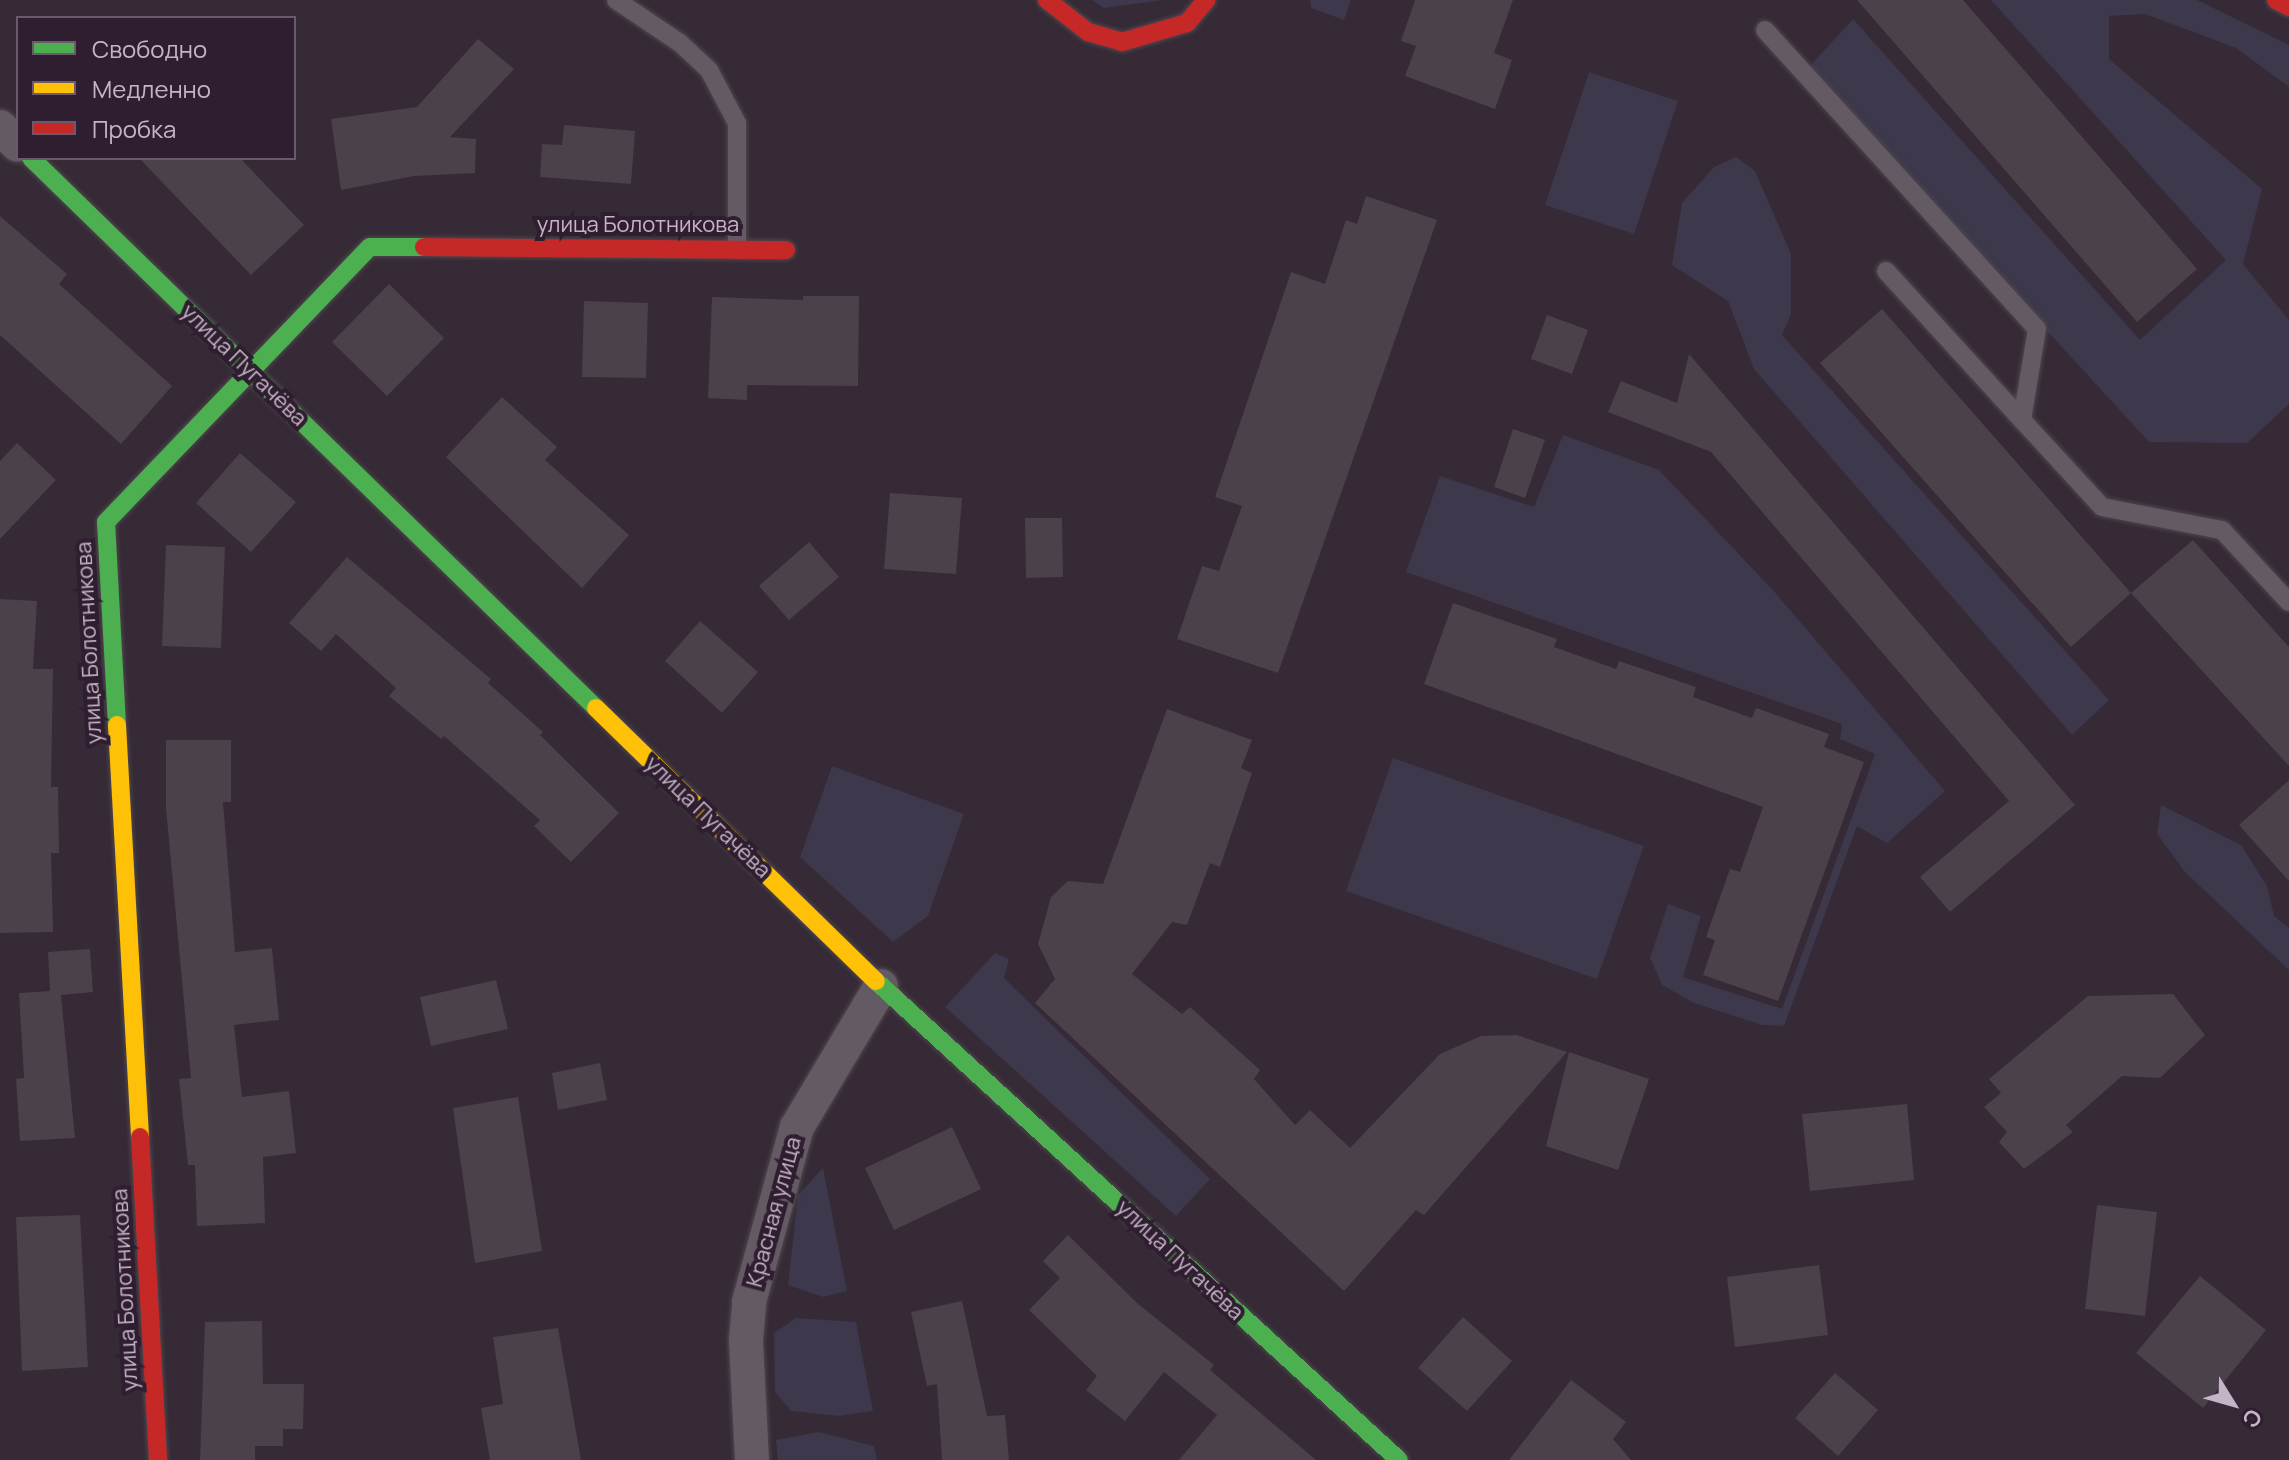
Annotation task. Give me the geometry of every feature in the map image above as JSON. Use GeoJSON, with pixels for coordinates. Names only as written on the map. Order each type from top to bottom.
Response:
{"type":"FeatureCollection","features":[{"type":"Feature","properties":{"kind":"street"},"geometry":{"type":"LineString","coordinates":[[1047,0],[1088,32],[1122,42],[1187,23],[1206,0]]}},
{"type":"Feature","properties":{"kind":"street"},"geometry":{"type":"LineString","coordinates":[[2276,0],[2289,7]]}},
{"type":"Feature","properties":{"kind":"street"},"geometry":{"type":"LineString","coordinates":[[0,127],[16,143]]}},
{"type":"Feature","properties":{"kind":"street","name":"улица Пугачёва"},"geometry":{"type":"LineString","coordinates":[[33,160],[881,986],[1399,1460]]}},
{"type":"Feature","properties":{"kind":"street","name":"улица Болотникова"},"geometry":{"type":"LineString","coordinates":[[158,1460],[106,522],[249,369],[370,247],[786,250]]}},
{"type":"Feature","properties":{"kind":"street","name":"Красная улица"},"geometry":{"type":"LineString","coordinates":[[752,1460],[749,1302],[797,1127],[881,986]]}},
{"type":"Feature","properties":{"kind":"lane"},"geometry":{"type":"LineString","coordinates":[[616,0],[680,43],[709,70],[737,123],[737,250]]}},
{"type":"Feature","properties":{"kind":"lane"},"geometry":{"type":"LineString","coordinates":[[1765,30],[2037,329],[2022,420]]}},
{"type":"Feature","properties":{"kind":"lane"},"geometry":{"type":"LineString","coordinates":[[1886,271],[2102,507],[2222,530],[2289,602]]}},
{"type":"Feature","properties":{"kind":"shaded area"},"geometry":{"type":"Polygon","coordinates":[[[1092,0],[1164,0],[1104,8],[1092,0]]]}},
{"type":"Feature","properties":{"kind":"shaded area"},"geometry":{"type":"Polygon","coordinates":[[[1310,0],[1351,0],[1344,20],[1311,8],[1310,0]]]}},
{"type":"Feature","properties":{"kind":"shaded area"},"geometry":{"type":"Polygon","coordinates":[[[1991,0],[2197,0],[2289,45],[2289,87],[2236,48],[2145,14],[2109,16],[2109,59],[2262,189],[2243,264],[2289,320],[2289,404],[2247,443],[2149,442],[1807,69],[1853,19],[2140,340],[2226,260],[1991,0]]]}},
{"type":"Feature","properties":{"kind":"shaded area"},"geometry":{"type":"Polygon","coordinates":[[[1589,72],[1678,101],[1634,234],[1545,205],[1589,72]]]}},
{"type":"Feature","properties":{"kind":"shaded area"},"geometry":{"type":"Polygon","coordinates":[[[1736,157],[1755,171],[1791,254],[1791,314],[1782,335],[2109,700],[2072,735],[1754,369],[1728,301],[1672,265],[1682,203],[1714,167],[1736,157]]]}},
{"type":"Feature","properties":{"kind":"shaded area"},"geometry":{"type":"Polygon","coordinates":[[[1563,435],[1659,470],[1772,589],[1945,791],[1887,843],[1857,826],[1784,1026],[1762,1025],[1694,1003],[1662,985],[1650,958],[1668,904],[1701,916],[1683,977],[1782,1009],[1875,754],[1840,739],[1842,724],[1406,572],[1440,476],[1534,507],[1563,435]]]}},
{"type":"Feature","properties":{"kind":"shaded area"},"geometry":{"type":"Polygon","coordinates":[[[1393,758],[1644,846],[1597,979],[1346,891],[1393,758]]]}},
{"type":"Feature","properties":{"kind":"shaded area"},"geometry":{"type":"Polygon","coordinates":[[[832,766],[964,814],[928,916],[893,942],[800,857],[832,766]]]}},
{"type":"Feature","properties":{"kind":"shaded area"},"geometry":{"type":"Polygon","coordinates":[[[2161,805],[2241,845],[2267,886],[2274,916],[2289,928],[2289,970],[2185,872],[2157,834],[2161,805]]]}},
{"type":"Feature","properties":{"kind":"shaded area"},"geometry":{"type":"Polygon","coordinates":[[[995,953],[1009,959],[1004,978],[1210,1179],[1176,1216],[945,1007],[995,953]]]}},
{"type":"Feature","properties":{"kind":"shaded area"},"geometry":{"type":"Polygon","coordinates":[[[823,1168],[847,1291],[823,1297],[788,1285],[798,1195],[823,1168]]]}},
{"type":"Feature","properties":{"kind":"shaded area"},"geometry":{"type":"Polygon","coordinates":[[[796,1318],[856,1322],[873,1411],[839,1416],[791,1411],[775,1392],[774,1333],[796,1318]]]}},
{"type":"Feature","properties":{"kind":"shaded area"},"geometry":{"type":"Polygon","coordinates":[[[819,1432],[874,1446],[877,1460],[778,1460],[776,1440],[819,1432]]]}},
{"type":"Feature","properties":{"kind":"building"},"geometry":{"type":"Polygon","coordinates":[[[1415,0],[1513,0],[1494,53],[1512,60],[1495,109],[1405,76],[1416,46],[1401,41],[1415,0]]]}},
{"type":"Feature","properties":{"kind":"building"},"geometry":{"type":"Polygon","coordinates":[[[1857,0],[1963,0],[2197,269],[2137,322],[1857,0]]]}},
{"type":"Feature","properties":{"kind":"building"},"geometry":{"type":"Polygon","coordinates":[[[478,39],[514,69],[450,137],[476,139],[475,173],[414,176],[341,190],[331,119],[417,107],[478,39]]]}},
{"type":"Feature","properties":{"kind":"building"},"geometry":{"type":"Polygon","coordinates":[[[564,125],[635,131],[631,184],[540,177],[542,144],[562,145],[564,125]]]}},
{"type":"Feature","properties":{"kind":"building"},"geometry":{"type":"Polygon","coordinates":[[[141,160],[242,160],[304,225],[251,275],[141,160]]]}},
{"type":"Feature","properties":{"kind":"building"},"geometry":{"type":"Polygon","coordinates":[[[1366,196],[1437,220],[1278,673],[1177,639],[1202,566],[1219,571],[1242,506],[1215,497],[1291,272],[1325,284],[1346,220],[1357,224],[1366,196]]]}},
{"type":"Feature","properties":{"kind":"building"},"geometry":{"type":"Polygon","coordinates":[[[0,216],[67,274],[59,284],[172,386],[121,444],[0,335],[0,216]]]}},
{"type":"Feature","properties":{"kind":"building"},"geometry":{"type":"Polygon","coordinates":[[[389,284],[444,338],[387,396],[332,342],[389,284]]]}},
{"type":"Feature","properties":{"kind":"building"},"geometry":{"type":"Polygon","coordinates":[[[803,296],[859,296],[858,386],[747,385],[747,400],[708,398],[712,297],[803,300],[803,296]]]}},
{"type":"Feature","properties":{"kind":"building"},"geometry":{"type":"Polygon","coordinates":[[[584,301],[648,303],[646,378],[582,377],[584,301]]]}},
{"type":"Feature","properties":{"kind":"building"},"geometry":{"type":"Polygon","coordinates":[[[1882,309],[2131,593],[2071,647],[1820,363],[1882,309]]]}},
{"type":"Feature","properties":{"kind":"building"},"geometry":{"type":"Polygon","coordinates":[[[1547,315],[1588,330],[1572,374],[1531,359],[1547,315]]]}},
{"type":"Feature","properties":{"kind":"building"},"geometry":{"type":"Polygon","coordinates":[[[1689,354],[2075,805],[1950,912],[1920,877],[2009,801],[1711,452],[1608,412],[1621,381],[1677,403],[1689,354]]]}},
{"type":"Feature","properties":{"kind":"building"},"geometry":{"type":"Polygon","coordinates":[[[502,397],[557,447],[545,460],[629,535],[582,588],[446,457],[502,397]]]}},
{"type":"Feature","properties":{"kind":"building"},"geometry":{"type":"Polygon","coordinates":[[[1513,429],[1545,440],[1525,498],[1494,487],[1513,429]]]}},
{"type":"Feature","properties":{"kind":"building"},"geometry":{"type":"Polygon","coordinates":[[[17,443],[56,480],[0,539],[0,461],[17,443]]]}},
{"type":"Feature","properties":{"kind":"building"},"geometry":{"type":"Polygon","coordinates":[[[240,453],[296,502],[251,552],[196,503],[240,453]]]}},
{"type":"Feature","properties":{"kind":"building"},"geometry":{"type":"Polygon","coordinates":[[[890,493],[962,498],[956,574],[884,569],[890,493]]]}},
{"type":"Feature","properties":{"kind":"building"},"geometry":{"type":"Polygon","coordinates":[[[1025,518],[1062,518],[1063,577],[1026,578],[1025,518]]]}},
{"type":"Feature","properties":{"kind":"building"},"geometry":{"type":"Polygon","coordinates":[[[2193,540],[2289,647],[2289,766],[2131,593],[2193,540]]]}},
{"type":"Feature","properties":{"kind":"building"},"geometry":{"type":"Polygon","coordinates":[[[809,542],[839,577],[789,620],[759,586],[809,542]]]}},
{"type":"Feature","properties":{"kind":"building"},"geometry":{"type":"Polygon","coordinates":[[[166,545],[225,547],[221,648],[162,646],[166,545]]]}},
{"type":"Feature","properties":{"kind":"building"},"geometry":{"type":"Polygon","coordinates":[[[347,557],[491,679],[488,683],[543,732],[540,735],[619,813],[571,862],[534,826],[540,820],[444,736],[441,739],[389,696],[396,688],[336,634],[321,651],[289,623],[347,557]]]}},
{"type":"Feature","properties":{"kind":"building"},"geometry":{"type":"Polygon","coordinates":[[[0,599],[37,601],[33,669],[53,669],[51,787],[58,787],[59,853],[51,853],[53,932],[0,933],[0,599]]]}},
{"type":"Feature","properties":{"kind":"building"},"geometry":{"type":"Polygon","coordinates":[[[1453,603],[1557,639],[1554,647],[1616,669],[1619,661],[1696,687],[1693,697],[1752,718],[1756,708],[1829,734],[1824,747],[1864,762],[1778,1001],[1703,975],[1715,940],[1706,937],[1730,869],[1740,872],[1763,807],[1424,684],[1453,603]]]}},
{"type":"Feature","properties":{"kind":"building"},"geometry":{"type":"Polygon","coordinates":[[[700,621],[758,672],[722,713],[665,661],[700,621]]]}},
{"type":"Feature","properties":{"kind":"building"},"geometry":{"type":"Polygon","coordinates":[[[1167,709],[1252,740],[1241,768],[1252,773],[1220,867],[1210,863],[1187,925],[1172,922],[1132,974],[1182,1014],[1190,1007],[1260,1070],[1254,1079],[1295,1125],[1310,1110],[1350,1148],[1440,1054],[1481,1036],[1517,1035],[1567,1052],[1424,1215],[1416,1210],[1344,1291],[1035,1003],[1055,979],[1038,944],[1051,897],[1068,881],[1103,884],[1167,709]]]}},
{"type":"Feature","properties":{"kind":"building"},"geometry":{"type":"Polygon","coordinates":[[[166,740],[231,740],[231,802],[223,802],[235,952],[272,948],[279,1020],[234,1025],[242,1097],[289,1091],[296,1153],[263,1157],[265,1223],[197,1226],[195,1165],[188,1165],[179,1079],[191,1078],[166,808],[166,740]]]}},
{"type":"Feature","properties":{"kind":"building"},"geometry":{"type":"Polygon","coordinates":[[[2289,780],[2289,881],[2239,825],[2289,780]]]}},
{"type":"Feature","properties":{"kind":"building"},"geometry":{"type":"Polygon","coordinates":[[[90,949],[93,992],[61,995],[75,1138],[20,1141],[16,1079],[24,1078],[19,993],[50,991],[48,952],[90,949]]]}},
{"type":"Feature","properties":{"kind":"building"},"geometry":{"type":"Polygon","coordinates":[[[496,980],[508,1029],[431,1046],[420,997],[496,980]]]}},
{"type":"Feature","properties":{"kind":"building"},"geometry":{"type":"Polygon","coordinates":[[[2173,994],[2205,1035],[2160,1078],[2122,1076],[2066,1125],[2073,1132],[2024,1169],[1999,1142],[2007,1132],[1984,1107],[2001,1093],[1989,1079],[2088,996],[2173,994]]]}},
{"type":"Feature","properties":{"kind":"building"},"geometry":{"type":"Polygon","coordinates":[[[1569,1052],[1649,1079],[1618,1170],[1546,1146],[1569,1052]]]}},
{"type":"Feature","properties":{"kind":"building"},"geometry":{"type":"Polygon","coordinates":[[[600,1063],[607,1100],[558,1110],[552,1073],[600,1063]]]}},
{"type":"Feature","properties":{"kind":"building"},"geometry":{"type":"Polygon","coordinates":[[[518,1097],[542,1251],[475,1263],[453,1108],[518,1097]]]}},
{"type":"Feature","properties":{"kind":"building"},"geometry":{"type":"Polygon","coordinates":[[[1907,1104],[1914,1180],[1810,1191],[1802,1114],[1907,1104]]]}},
{"type":"Feature","properties":{"kind":"building"},"geometry":{"type":"Polygon","coordinates":[[[952,1127],[981,1189],[894,1230],[865,1168],[952,1127]]]}},
{"type":"Feature","properties":{"kind":"building"},"geometry":{"type":"Polygon","coordinates":[[[2097,1205],[2157,1212],[2145,1316],[2085,1309],[2097,1205]]]}},
{"type":"Feature","properties":{"kind":"building"},"geometry":{"type":"Polygon","coordinates":[[[80,1215],[88,1367],[22,1371],[16,1217],[80,1215]]]}},
{"type":"Feature","properties":{"kind":"building"},"geometry":{"type":"Polygon","coordinates":[[[1068,1235],[1137,1303],[1214,1365],[1210,1370],[1316,1460],[1179,1460],[1217,1415],[1164,1372],[1125,1421],[1086,1390],[1097,1376],[1029,1310],[1060,1278],[1043,1261],[1068,1235]]]}},
{"type":"Feature","properties":{"kind":"building"},"geometry":{"type":"Polygon","coordinates":[[[1819,1265],[1828,1335],[1735,1347],[1727,1277],[1819,1265]]]}},
{"type":"Feature","properties":{"kind":"building"},"geometry":{"type":"Polygon","coordinates":[[[2200,1276],[2266,1330],[2203,1408],[2136,1353],[2200,1276]]]}},
{"type":"Feature","properties":{"kind":"building"},"geometry":{"type":"Polygon","coordinates":[[[962,1301],[987,1416],[1005,1415],[1009,1460],[942,1460],[937,1384],[927,1386],[911,1312],[962,1301]]]}},
{"type":"Feature","properties":{"kind":"building"},"geometry":{"type":"Polygon","coordinates":[[[1463,1317],[1512,1361],[1467,1411],[1418,1368],[1463,1317]]]}},
{"type":"Feature","properties":{"kind":"building"},"geometry":{"type":"Polygon","coordinates":[[[262,1321],[263,1384],[304,1384],[303,1429],[283,1429],[283,1446],[255,1446],[255,1460],[200,1460],[205,1322],[262,1321]]]}},
{"type":"Feature","properties":{"kind":"building"},"geometry":{"type":"Polygon","coordinates":[[[558,1328],[581,1460],[490,1460],[481,1408],[503,1404],[493,1337],[558,1328]]]}},
{"type":"Feature","properties":{"kind":"building"},"geometry":{"type":"Polygon","coordinates":[[[1835,1373],[1878,1410],[1838,1456],[1795,1418],[1835,1373]]]}},
{"type":"Feature","properties":{"kind":"building"},"geometry":{"type":"Polygon","coordinates":[[[1571,1380],[1626,1422],[1613,1439],[1631,1460],[1509,1460],[1571,1380]]]}},
{"type":"Feature","properties":{"kind":"traffic: fast"},"geometry":{"type":"LineString","coordinates":[[33,160],[596,708]]}},
{"type":"Feature","properties":{"kind":"traffic: fast"},"geometry":{"type":"LineString","coordinates":[[117,725],[106,522],[370,247],[424,247]]}},
{"type":"Feature","properties":{"kind":"traffic: fast"},"geometry":{"type":"LineString","coordinates":[[876,981],[1399,1460]]}},
{"type":"Feature","properties":{"kind":"traffic: slow"},"geometry":{"type":"LineString","coordinates":[[596,708],[876,981]]}},
{"type":"Feature","properties":{"kind":"traffic: slow"},"geometry":{"type":"LineString","coordinates":[[117,725],[140,1137]]}},
{"type":"Feature","properties":{"kind":"traffic: jam"},"geometry":{"type":"LineString","coordinates":[[1047,0],[1088,32],[1122,42],[1187,23],[1206,0]]}},
{"type":"Feature","properties":{"kind":"traffic: jam"},"geometry":{"type":"LineString","coordinates":[[2276,0],[2289,7]]}},
{"type":"Feature","properties":{"kind":"traffic: jam"},"geometry":{"type":"LineString","coordinates":[[424,247],[786,250]]}},
{"type":"Feature","properties":{"kind":"traffic: jam"},"geometry":{"type":"LineString","coordinates":[[140,1137],[158,1460]]}}]}
